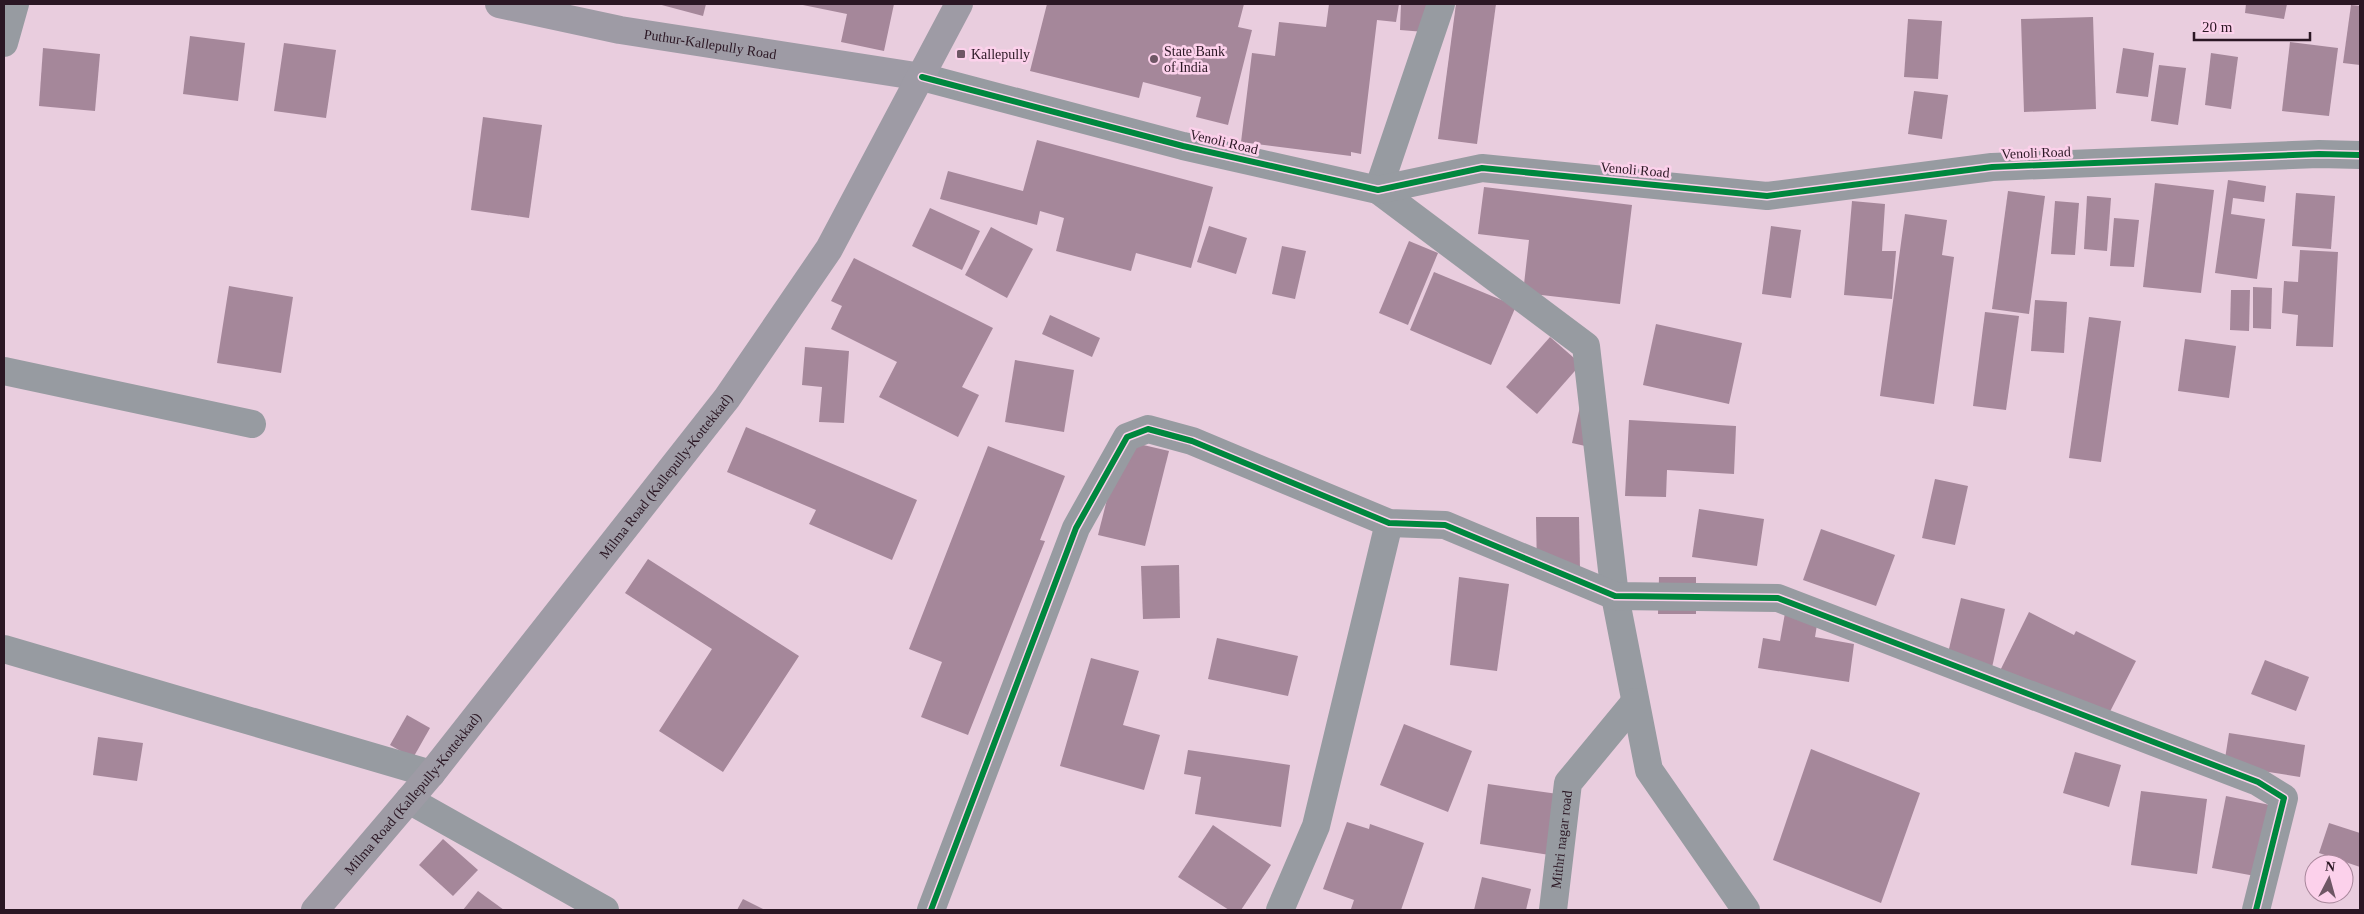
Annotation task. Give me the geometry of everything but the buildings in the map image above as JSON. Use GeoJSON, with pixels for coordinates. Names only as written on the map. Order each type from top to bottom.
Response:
{"type":"FeatureCollection","features":[{"type":"Feature","properties":{"kind":"main road","name":"Puthur-Kallepully Road"},"geometry":{"type":"LineString","coordinates":[[499,4],[620,30],[922,77]]}},
{"type":"Feature","properties":{"kind":"main road","name":"Milma Road (Kallepully-Kottekkad)"},"geometry":{"type":"LineString","coordinates":[[315,910],[431,774],[728,398],[829,249],[922,77],[959,4]]}},
{"type":"Feature","properties":{"kind":"street"},"geometry":{"type":"LineString","coordinates":[[4,44],[14,4]]}},
{"type":"Feature","properties":{"kind":"street"},"geometry":{"type":"LineString","coordinates":[[1441,4],[1378,190],[1586,346],[1616,596],[1648,770],[1746,910]]}},
{"type":"Feature","properties":{"kind":"street","name":"Venoli Road"},"geometry":{"type":"LineString","coordinates":[[922,77],[1183,146],[1378,190],[1482,168],[1767,196],[1992,167],[2319,154],[2360,155]]}},
{"type":"Feature","properties":{"kind":"street"},"geometry":{"type":"LineString","coordinates":[[4,371],[252,424]]}},
{"type":"Feature","properties":{"kind":"street"},"geometry":{"type":"LineString","coordinates":[[932,910],[1076,528],[1127,437],[1148,429],[1192,440],[1389,523],[1445,525],[1616,596],[1778,598],[2258,782],[2284,798],[2256,910]]}},
{"type":"Feature","properties":{"kind":"street"},"geometry":{"type":"LineString","coordinates":[[1280,910],[1316,826],[1389,523]]}},
{"type":"Feature","properties":{"kind":"street"},"geometry":{"type":"LineString","coordinates":[[4,649],[431,774]]}},
{"type":"Feature","properties":{"kind":"street","name":"Mithri nagar road"},"geometry":{"type":"LineString","coordinates":[[1553,910],[1568,783],[1635,702]]}},
{"type":"Feature","properties":{"kind":"street"},"geometry":{"type":"LineString","coordinates":[[409,800],[605,910]]}},
{"type":"Feature","properties":{"kind":"cycle path"},"geometry":{"type":"LineString","coordinates":[[922,77],[1183,146],[1378,190],[1482,168],[1767,196],[1992,167],[2319,154],[2360,155]]}},
{"type":"Feature","properties":{"kind":"cycle path"},"geometry":{"type":"LineString","coordinates":[[931,910],[1076,528],[1127,437],[1148,429],[1192,441],[1389,523],[1445,525],[1615,596],[1778,598],[2258,782],[2284,798],[2256,910]]}},
{"type":"Feature","properties":{"kind":"place","name":"Kallepully"},"geometry":{"type":"Point","coordinates":[961,54]}},
{"type":"Feature","properties":{"kind":"place","name":"State Bank of India"},"geometry":{"type":"Point","coordinates":[1154,59]}}]}
